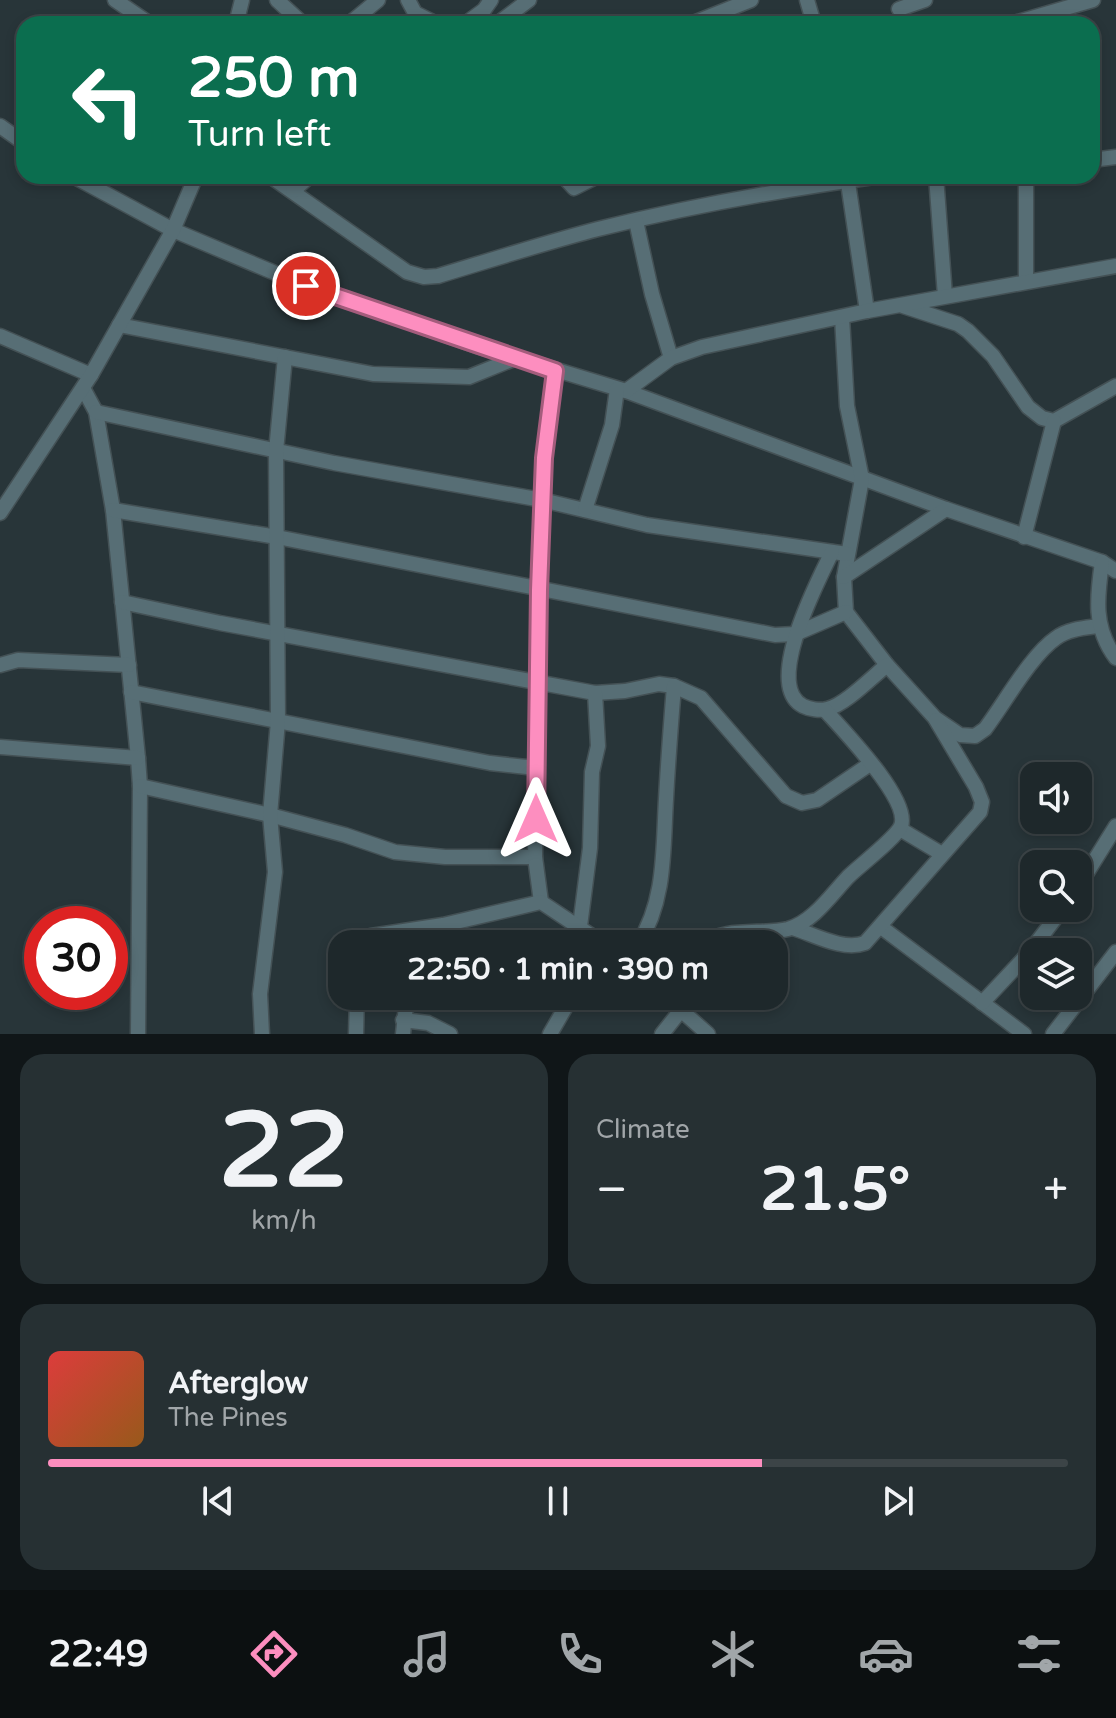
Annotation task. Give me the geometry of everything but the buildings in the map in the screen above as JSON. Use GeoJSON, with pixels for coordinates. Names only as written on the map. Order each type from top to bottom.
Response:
{"type":"FeatureCollection","features":[{"type":"Feature","properties":{"kind":"street"},"geometry":{"type":"LineString","coordinates":[[115,0],[138,16]]}},
{"type":"Feature","properties":{"kind":"street"},"geometry":{"type":"LineString","coordinates":[[277,0],[294,16]]}},
{"type":"Feature","properties":{"kind":"street"},"geometry":{"type":"LineString","coordinates":[[359,16],[378,0]]}},
{"type":"Feature","properties":{"kind":"street"},"geometry":{"type":"LineString","coordinates":[[408,0],[415,13],[421,16]]}},
{"type":"Feature","properties":{"kind":"street"},"geometry":{"type":"LineString","coordinates":[[476,16],[491,0]]}},
{"type":"Feature","properties":{"kind":"street"},"geometry":{"type":"LineString","coordinates":[[508,16],[529,0]]}},
{"type":"Feature","properties":{"kind":"street"},"geometry":{"type":"LineString","coordinates":[[711,16],[751,0]]}},
{"type":"Feature","properties":{"kind":"street"},"geometry":{"type":"LineString","coordinates":[[897,4],[925,0]]}},
{"type":"Feature","properties":{"kind":"street"},"geometry":{"type":"LineString","coordinates":[[1038,16],[1093,0]]}},
{"type":"Feature","properties":{"kind":"street"},"geometry":{"type":"LineString","coordinates":[[88,184],[173,230],[306,286],[555,371],[621,390],[1024,537],[1102,562],[1116,571]]}},
{"type":"Feature","properties":{"kind":"street"},"geometry":{"type":"LineString","coordinates":[[0,513],[91,375],[173,230],[193,184]]}},
{"type":"Feature","properties":{"kind":"street"},"geometry":{"type":"LineString","coordinates":[[282,184],[407,272],[424,277],[438,276],[596,230],[815,184]]}},
{"type":"Feature","properties":{"kind":"street"},"geometry":{"type":"LineString","coordinates":[[293,191],[301,184]]}},
{"type":"Feature","properties":{"kind":"street"},"geometry":{"type":"LineString","coordinates":[[848,184],[867,311]]}},
{"type":"Feature","properties":{"kind":"street"},"geometry":{"type":"LineString","coordinates":[[937,184],[945,296]]}},
{"type":"Feature","properties":{"kind":"street"},"geometry":{"type":"LineString","coordinates":[[1026,184],[1026,280]]}},
{"type":"Feature","properties":{"kind":"street"},"geometry":{"type":"LineString","coordinates":[[636,221],[652,294],[671,358]]}},
{"type":"Feature","properties":{"kind":"street"},"geometry":{"type":"LineString","coordinates":[[585,510],[621,390],[671,358],[702,347],[867,311],[1116,266]]}},
{"type":"Feature","properties":{"kind":"street"},"geometry":{"type":"LineString","coordinates":[[899,305],[958,324],[968,331],[993,356],[1028,407],[1042,418],[1054,421],[1116,386]]}},
{"type":"Feature","properties":{"kind":"street"},"geometry":{"type":"LineString","coordinates":[[793,928],[854,947],[865,943],[980,812],[982,802],[935,718],[887,665],[846,612],[844,577],[862,479],[847,406],[842,317]]}},
{"type":"Feature","properties":{"kind":"street"},"geometry":{"type":"LineString","coordinates":[[119,325],[373,374],[452,379],[469,377],[516,358]]}},
{"type":"Feature","properties":{"kind":"street"},"geometry":{"type":"LineString","coordinates":[[0,336],[91,375]]}},
{"type":"Feature","properties":{"kind":"street"},"geometry":{"type":"LineString","coordinates":[[262,1034],[260,994],[275,872],[270,815],[278,721],[276,451],[285,357]]}},
{"type":"Feature","properties":{"kind":"street"},"geometry":{"type":"LineString","coordinates":[[541,902],[535,857],[539,590],[544,458],[555,371]]}},
{"type":"Feature","properties":{"kind":"street"},"geometry":{"type":"LineString","coordinates":[[83,388],[96,412],[113,510],[138,758],[138,1034]]}},
{"type":"Feature","properties":{"kind":"street"},"geometry":{"type":"LineString","coordinates":[[96,412],[276,451],[542,500],[647,525],[847,554]]}},
{"type":"Feature","properties":{"kind":"street"},"geometry":{"type":"LineString","coordinates":[[1024,537],[1054,421]]}},
{"type":"Feature","properties":{"kind":"street"},"geometry":{"type":"LineString","coordinates":[[844,577],[946,509]]}},
{"type":"Feature","properties":{"kind":"street"},"geometry":{"type":"LineString","coordinates":[[113,510],[277,537],[775,635],[795,634],[846,612]]}},
{"type":"Feature","properties":{"kind":"street"},"geometry":{"type":"LineString","coordinates":[[832,552],[795,634],[789,691],[794,700],[807,708],[825,710],[838,704],[887,665]]}},
{"type":"Feature","properties":{"kind":"street"},"geometry":{"type":"LineString","coordinates":[[1102,562],[1097,596],[1099,626],[1116,658]]}},
{"type":"Feature","properties":{"kind":"street"},"geometry":{"type":"LineString","coordinates":[[122,602],[595,693],[659,684],[674,686],[701,698],[786,796],[802,803],[817,800],[870,764]]}},
{"type":"Feature","properties":{"kind":"street"},"geometry":{"type":"LineString","coordinates":[[935,718],[960,735],[975,736],[985,729],[1035,657],[1056,637],[1075,629],[1099,626]]}},
{"type":"Feature","properties":{"kind":"street"},"geometry":{"type":"LineString","coordinates":[[0,665],[18,660],[129,665]]}},
{"type":"Feature","properties":{"kind":"street"},"geometry":{"type":"LineString","coordinates":[[646,930],[656,905],[665,849],[674,686]]}},
{"type":"Feature","properties":{"kind":"street"},"geometry":{"type":"LineString","coordinates":[[131,692],[490,763],[536,768]]}},
{"type":"Feature","properties":{"kind":"street"},"geometry":{"type":"LineString","coordinates":[[580,926],[590,848],[592,772],[598,746],[595,693]]}},
{"type":"Feature","properties":{"kind":"street"},"geometry":{"type":"LineString","coordinates":[[783,930],[808,919],[900,829],[903,817],[900,807],[870,764],[825,710]]}},
{"type":"Feature","properties":{"kind":"street"},"geometry":{"type":"LineString","coordinates":[[0,747],[138,758]]}},
{"type":"Feature","properties":{"kind":"street"},"geometry":{"type":"LineString","coordinates":[[140,786],[270,815],[395,852],[445,857],[535,857]]}},
{"type":"Feature","properties":{"kind":"street"},"geometry":{"type":"LineString","coordinates":[[1092,865],[1116,826]]}},
{"type":"Feature","properties":{"kind":"street"},"geometry":{"type":"LineString","coordinates":[[900,829],[942,854]]}},
{"type":"Feature","properties":{"kind":"street"},"geometry":{"type":"LineString","coordinates":[[408,930],[541,902],[585,930]]}},
{"type":"Feature","properties":{"kind":"street"},"geometry":{"type":"LineString","coordinates":[[982,1003],[1028,954],[1052,922]]}},
{"type":"Feature","properties":{"kind":"street"},"geometry":{"type":"LineString","coordinates":[[881,927],[1024,1034]]}},
{"type":"Feature","properties":{"kind":"street"},"geometry":{"type":"LineString","coordinates":[[1053,1034],[1116,952]]}},
{"type":"Feature","properties":{"kind":"street"},"geometry":{"type":"LineString","coordinates":[[356,1034],[357,1010]]}},
{"type":"Feature","properties":{"kind":"street"},"geometry":{"type":"LineString","coordinates":[[550,1034],[564,1010]]}},
{"type":"Feature","properties":{"kind":"street"},"geometry":{"type":"LineString","coordinates":[[662,1034],[677,1010]]}},
{"type":"Feature","properties":{"kind":"street"},"geometry":{"type":"LineString","coordinates":[[688,1010],[708,1034]]}},
{"type":"Feature","properties":{"kind":"street"},"geometry":{"type":"LineString","coordinates":[[403,1027],[428,1023],[450,1034]]}},
{"type":"Feature","properties":{"kind":"route"},"geometry":{"type":"LineString","coordinates":[[306,286],[555,371],[544,458],[536,819]]}}]}
